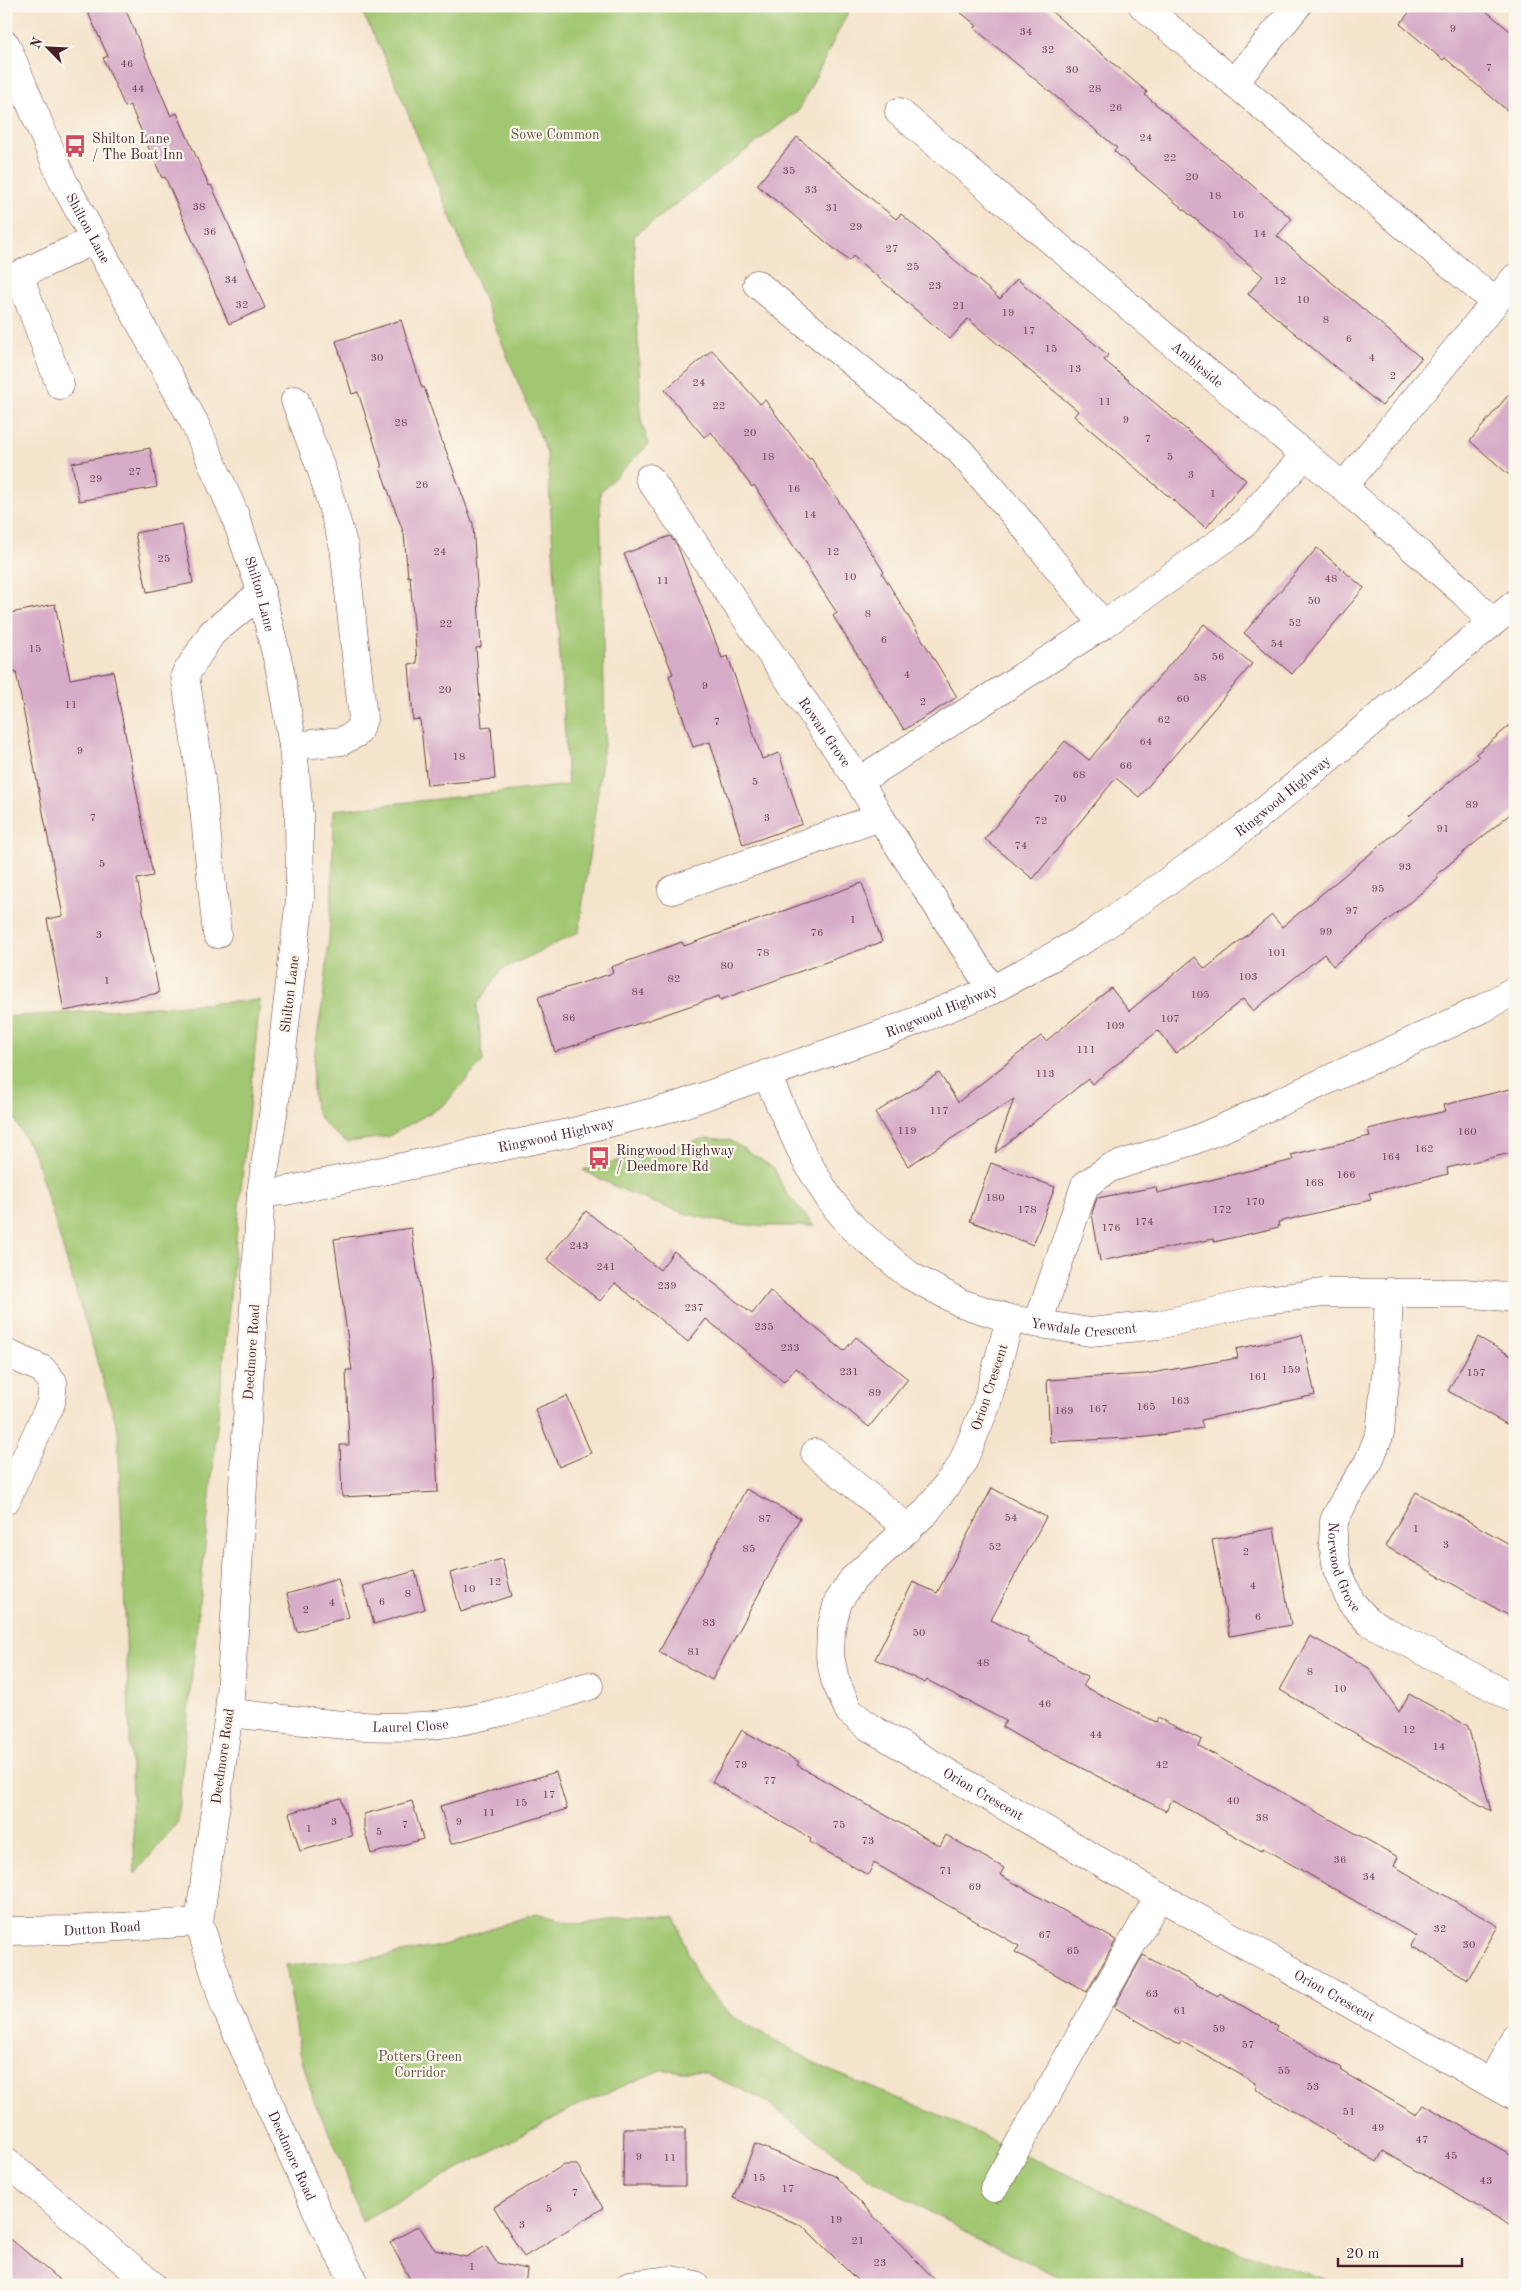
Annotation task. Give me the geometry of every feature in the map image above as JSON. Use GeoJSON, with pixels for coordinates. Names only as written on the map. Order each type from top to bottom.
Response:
{"type":"FeatureCollection","features":[{"type":"Feature","properties":{"kind":"street"},"geometry":{"type":"LineString","coordinates":[[1143,6],[1495,302]]}},
{"type":"Feature","properties":{"kind":"street"},"geometry":{"type":"LineString","coordinates":[[1234,83],[1297,6]]}},
{"type":"Feature","properties":{"kind":"street","name":"Shilton Lane"},"geometry":{"type":"LineString","coordinates":[[6,45],[16,93],[194,422],[234,513],[261,593],[280,670],[293,746],[298,814],[300,900],[279,1075],[261,1193]]}},
{"type":"Feature","properties":{"kind":"street","name":"Ambleside"},"geometry":{"type":"LineString","coordinates":[[899,112],[1343,487],[1463,592],[1492,622]]}},
{"type":"Feature","properties":{"kind":"street"},"geometry":{"type":"LineString","coordinates":[[60,384],[19,274],[96,239]]}},
{"type":"Feature","properties":{"kind":"street"},"geometry":{"type":"LineString","coordinates":[[1343,487],[1515,278]]}},
{"type":"Feature","properties":{"kind":"street"},"geometry":{"type":"LineString","coordinates":[[756,284],[959,450],[1030,533],[1103,624]]}},
{"type":"Feature","properties":{"kind":"street"},"geometry":{"type":"LineString","coordinates":[[293,746],[342,741],[357,733],[363,719],[344,547],[322,471],[295,400]]}},
{"type":"Feature","properties":{"kind":"street"},"geometry":{"type":"LineString","coordinates":[[859,781],[1103,624],[1244,524],[1305,455]]}},
{"type":"Feature","properties":{"kind":"street","name":"Rowan Grove"},"geometry":{"type":"LineString","coordinates":[[649,478],[859,781],[880,817],[992,990]]}},
{"type":"Feature","properties":{"kind":"street"},"geometry":{"type":"LineString","coordinates":[[217,934],[201,779],[185,675],[212,632],[261,593]]}},
{"type":"Feature","properties":{"kind":"street","name":"Ringwood Highway"},"geometry":{"type":"LineString","coordinates":[[261,1193],[285,1191],[568,1134],[674,1107],[892,1031],[992,990],[1090,936],[1245,827],[1515,604]]}},
{"type":"Feature","properties":{"kind":"street"},"geometry":{"type":"LineString","coordinates":[[672,890],[880,817]]}},
{"type":"Feature","properties":{"kind":"street"},"geometry":{"type":"LineString","coordinates":[[1038,1323],[1065,1248],[1078,1199],[1085,1185],[1096,1176],[1110,1168],[1192,1141],[1221,1129],[1482,1009],[1515,990]]}},
{"type":"Feature","properties":{"kind":"street","name":"Yewdale Crescent"},"geometry":{"type":"LineString","coordinates":[[766,1074],[804,1157],[830,1200],[854,1229],[909,1275],[961,1303],[1010,1319],[1090,1332],[1158,1325],[1264,1300],[1323,1293],[1465,1293],[1515,1298]]}},
{"type":"Feature","properties":{"kind":"street","name":"Deedmore Road"},"geometry":{"type":"LineString","coordinates":[[261,1193],[229,1713],[198,1922],[225,2006],[323,2224],[356,2285]]}},
{"type":"Feature","properties":{"kind":"street","name":"Norwood Grove"},"geometry":{"type":"LineString","coordinates":[[1389,1292],[1386,1372],[1380,1432],[1368,1463],[1346,1497],[1334,1521],[1333,1542],[1337,1570],[1351,1602],[1369,1622],[1515,1700]]}},
{"type":"Feature","properties":{"kind":"street","name":"Orion Crescent"},"geometry":{"type":"LineString","coordinates":[[1010,1319],[986,1406],[960,1466],[926,1512],[853,1579],[838,1602],[831,1629],[830,1656],[835,1680],[849,1711],[869,1727],[1159,1896],[1515,2097]]}},
{"type":"Feature","properties":{"kind":"street"},"geometry":{"type":"LineString","coordinates":[[6,1353],[42,1369],[53,1382],[51,1403],[6,1500]]}},
{"type":"Feature","properties":{"kind":"street"},"geometry":{"type":"LineString","coordinates":[[815,1453],[909,1529]]}},
{"type":"Feature","properties":{"kind":"street","name":"Laurel Close"},"geometry":{"type":"LineString","coordinates":[[229,1713],[346,1726],[424,1726],[477,1717],[589,1686]]}},
{"type":"Feature","properties":{"kind":"street"},"geometry":{"type":"LineString","coordinates":[[994,2188],[1159,1896]]}},
{"type":"Feature","properties":{"kind":"street","name":"Dutton Road"},"geometry":{"type":"LineString","coordinates":[[6,1931],[72,1930],[198,1922]]}},
{"type":"Feature","properties":{"kind":"street"},"geometry":{"type":"LineString","coordinates":[[1491,2083],[1515,2038]]}},
{"type":"Feature","properties":{"kind":"street"},"geometry":{"type":"LineString","coordinates":[[6,2161],[152,2285]]}},
{"type":"Feature","properties":{"kind":"street"},"geometry":{"type":"LineString","coordinates":[[630,2285],[671,2280],[695,2285]]}},
{"type":"Feature","properties":{"kind":"green space","name":"Sowe Common"},"geometry":{"type":"Polygon","coordinates":[[[359,6],[851,6],[799,110],[634,236],[641,421],[649,444],[600,492],[605,737],[579,932],[501,970],[477,1005],[483,1061],[444,1105],[387,1137],[347,1142],[320,1118],[315,1106],[313,1093],[314,1061],[329,939],[334,810],[568,785],[547,453],[384,55],[359,6]]]}},
{"type":"Feature","properties":{"kind":"green space"},"geometry":{"type":"Polygon","coordinates":[[[260,1000],[177,1823],[135,1874],[118,1430],[35,1156],[9,1110],[6,1108],[6,1017],[260,1000]]]}},
{"type":"Feature","properties":{"kind":"green space"},"geometry":{"type":"Polygon","coordinates":[[[707,1138],[730,1140],[774,1168],[785,1191],[814,1226],[745,1225],[704,1218],[651,1202],[583,1170],[707,1138]]]}},
{"type":"Feature","properties":{"kind":"green space","name":"Potters Green Corridor"},"geometry":{"type":"Polygon","coordinates":[[[535,1914],[580,1924],[640,1916],[675,1917],[698,1979],[730,2015],[824,2068],[940,2116],[1229,2249],[1343,2285],[1072,2285],[1060,2277],[975,2237],[869,2178],[760,2098],[703,2072],[661,2070],[578,2105],[361,2221],[342,2161],[314,2101],[300,2052],[286,1965],[376,1958],[444,1945],[535,1914]]]}},
{"type":"Feature","properties":{"kind":"building"},"geometry":{"type":"Polygon","coordinates":[[[85,6],[124,6],[171,116],[177,113],[209,186],[211,185],[219,202],[265,308],[229,324],[165,177],[162,178],[130,105],[125,107],[103,58],[108,56],[85,6]]]}},
{"type":"Feature","properties":{"kind":"building"},"geometry":{"type":"Polygon","coordinates":[[[953,6],[1045,6],[1147,92],[1145,95],[1292,219],[1277,236],[1421,358],[1382,406],[1248,294],[1263,276],[1114,151],[1117,148],[974,28],[977,26],[953,6]]]}},
{"type":"Feature","properties":{"kind":"building"},"geometry":{"type":"Polygon","coordinates":[[[1414,6],[1480,6],[1515,35],[1515,117],[1445,58],[1443,60],[1400,24],[1414,6]]]}},
{"type":"Feature","properties":{"kind":"building"},"geometry":{"type":"Polygon","coordinates":[[[797,137],[896,219],[901,214],[1000,299],[1017,279],[1108,355],[1104,360],[1246,480],[1206,528],[1074,416],[1078,411],[968,319],[950,339],[853,256],[849,261],[757,185],[797,137]]]}},
{"type":"Feature","properties":{"kind":"building"},"geometry":{"type":"Polygon","coordinates":[[[401,320],[422,388],[424,387],[443,445],[473,524],[481,647],[476,648],[482,728],[491,727],[495,779],[427,785],[420,719],[413,720],[409,664],[417,663],[410,576],[408,577],[404,534],[380,468],[382,467],[358,392],[352,394],[336,341],[401,320]]]}},
{"type":"Feature","properties":{"kind":"building"},"geometry":{"type":"Polygon","coordinates":[[[712,350],[760,404],[765,400],[809,459],[811,458],[884,572],[882,573],[957,697],[904,730],[833,616],[837,613],[754,485],[752,487],[711,432],[704,437],[665,390],[712,350]]]}},
{"type":"Feature","properties":{"kind":"building"},"geometry":{"type":"Polygon","coordinates":[[[1515,387],[1515,480],[1470,441],[1515,387]]]}},
{"type":"Feature","properties":{"kind":"building"},"geometry":{"type":"Polygon","coordinates":[[[150,448],[157,487],[79,501],[72,463],[150,448]]]}},
{"type":"Feature","properties":{"kind":"building"},"geometry":{"type":"Polygon","coordinates":[[[182,524],[193,583],[147,592],[135,533],[182,524]]]}},
{"type":"Feature","properties":{"kind":"building"},"geometry":{"type":"Polygon","coordinates":[[[670,536],[677,545],[722,658],[728,656],[762,759],[779,753],[802,824],[743,845],[710,742],[693,747],[669,676],[673,674],[624,554],[670,536]]]}},
{"type":"Feature","properties":{"kind":"building"},"geometry":{"type":"Polygon","coordinates":[[[1317,548],[1364,588],[1292,674],[1244,633],[1317,548]]]}},
{"type":"Feature","properties":{"kind":"building"},"geometry":{"type":"Polygon","coordinates":[[[55,604],[70,679],[113,671],[153,876],[137,879],[159,993],[64,1011],[47,919],[63,916],[16,672],[6,674],[6,614],[55,604]]]}},
{"type":"Feature","properties":{"kind":"building"},"geometry":{"type":"Polygon","coordinates":[[[1204,624],[1252,664],[1139,797],[1116,778],[1033,879],[985,839],[1065,741],[1089,760],[1204,624]]]}},
{"type":"Feature","properties":{"kind":"building"},"geometry":{"type":"Polygon","coordinates":[[[1515,721],[1515,810],[1436,875],[1439,878],[1333,966],[1324,954],[1253,1011],[1243,999],[1176,1053],[1158,1031],[1092,1084],[1088,1079],[995,1153],[1014,1099],[908,1166],[875,1113],[939,1073],[958,1102],[1041,1036],[1046,1041],[1111,988],[1129,1011],[1195,957],[1205,969],[1272,915],[1282,927],[1412,819],[1409,816],[1479,757],[1476,754],[1515,721]]]}},
{"type":"Feature","properties":{"kind":"building"},"geometry":{"type":"Polygon","coordinates":[[[862,883],[882,942],[720,1000],[719,996],[555,1052],[538,997],[613,973],[611,967],[645,955],[682,942],[684,946],[862,883]]]}},
{"type":"Feature","properties":{"kind":"building"},"geometry":{"type":"Polygon","coordinates":[[[1510,1089],[1515,1109],[1515,1152],[1447,1168],[1448,1174],[1369,1193],[1371,1200],[1278,1222],[1279,1227],[1214,1242],[1213,1239],[1100,1261],[1092,1213],[1097,1198],[1156,1187],[1157,1193],[1293,1160],[1291,1155],[1370,1136],[1368,1129],[1446,1111],[1444,1105],[1510,1089]]]}},
{"type":"Feature","properties":{"kind":"building"},"geometry":{"type":"Polygon","coordinates":[[[991,1163],[1055,1187],[1033,1245],[970,1221],[991,1163]]]}},
{"type":"Feature","properties":{"kind":"building"},"geometry":{"type":"Polygon","coordinates":[[[586,1211],[660,1270],[674,1251],[752,1314],[770,1291],[844,1351],[856,1337],[908,1379],[869,1427],[796,1368],[784,1382],[706,1319],[688,1342],[615,1283],[600,1301],[547,1259],[586,1211]]]}},
{"type":"Feature","properties":{"kind":"building"},"geometry":{"type":"Polygon","coordinates":[[[411,1228],[432,1370],[438,1492],[342,1497],[340,1445],[349,1445],[346,1370],[352,1370],[334,1239],[411,1228]]]}},
{"type":"Feature","properties":{"kind":"building"},"geometry":{"type":"Polygon","coordinates":[[[1302,1335],[1315,1395],[1201,1420],[1203,1428],[1148,1437],[1050,1442],[1047,1380],[1146,1374],[1238,1358],[1236,1349],[1302,1335]]]}},
{"type":"Feature","properties":{"kind":"building"},"geometry":{"type":"Polygon","coordinates":[[[1478,1337],[1515,1358],[1515,1429],[1448,1391],[1478,1337]]]}},
{"type":"Feature","properties":{"kind":"building"},"geometry":{"type":"Polygon","coordinates":[[[567,1396],[591,1453],[559,1467],[535,1409],[567,1396]]]}},
{"type":"Feature","properties":{"kind":"building"},"geometry":{"type":"Polygon","coordinates":[[[992,1488],[1046,1517],[991,1620],[1029,1639],[1028,1642],[1088,1678],[1083,1686],[1156,1722],[1158,1718],[1202,1740],[1199,1746],[1398,1857],[1394,1866],[1498,1926],[1468,1979],[1411,1946],[1416,1936],[1263,1848],[1261,1851],[1172,1800],[1166,1811],[1046,1750],[1045,1752],[1002,1727],[1006,1721],[927,1680],[925,1683],[875,1659],[913,1582],[937,1593],[992,1488]]]}},
{"type":"Feature","properties":{"kind":"building"},"geometry":{"type":"Polygon","coordinates":[[[746,1489],[800,1518],[712,1680],[659,1652],[746,1489]]]}},
{"type":"Feature","properties":{"kind":"building"},"geometry":{"type":"Polygon","coordinates":[[[1416,1492],[1515,1547],[1515,1619],[1385,1546],[1416,1492]]]}},
{"type":"Feature","properties":{"kind":"building"},"geometry":{"type":"Polygon","coordinates":[[[1274,1528],[1291,1625],[1230,1636],[1212,1540],[1274,1528]]]}},
{"type":"Feature","properties":{"kind":"building"},"geometry":{"type":"Polygon","coordinates":[[[502,1559],[512,1596],[461,1612],[450,1573],[502,1559]]]}},
{"type":"Feature","properties":{"kind":"building"},"geometry":{"type":"Polygon","coordinates":[[[415,1571],[425,1609],[374,1624],[363,1586],[415,1571]]]}},
{"type":"Feature","properties":{"kind":"building"},"geometry":{"type":"Polygon","coordinates":[[[338,1579],[349,1617],[297,1632],[287,1594],[338,1579]]]}},
{"type":"Feature","properties":{"kind":"building"},"geometry":{"type":"Polygon","coordinates":[[[1310,1636],[1369,1668],[1399,1712],[1409,1694],[1468,1726],[1491,1811],[1280,1690],[1310,1636]]]}},
{"type":"Feature","properties":{"kind":"building"},"geometry":{"type":"Polygon","coordinates":[[[742,1730],[799,1762],[797,1765],[940,1846],[946,1835],[1004,1868],[1000,1875],[1116,1940],[1087,1992],[1015,1952],[1019,1946],[874,1863],[868,1875],[810,1842],[811,1839],[712,1782],[742,1730]]]}},
{"type":"Feature","properties":{"kind":"building"},"geometry":{"type":"Polygon","coordinates":[[[556,1772],[567,1809],[451,1844],[440,1806],[556,1772]]]}},
{"type":"Feature","properties":{"kind":"building"},"geometry":{"type":"Polygon","coordinates":[[[341,1798],[352,1836],[300,1851],[289,1813],[341,1798]]]}},
{"type":"Feature","properties":{"kind":"building"},"geometry":{"type":"Polygon","coordinates":[[[412,1801],[423,1839],[371,1854],[364,1828],[364,1814],[412,1801]]]}},
{"type":"Feature","properties":{"kind":"building"},"geometry":{"type":"Polygon","coordinates":[[[1143,1955],[1218,1996],[1220,1993],[1277,2026],[1275,2030],[1342,2068],[1341,2071],[1417,2115],[1423,2104],[1515,2157],[1515,2228],[1383,2151],[1377,2162],[1255,2088],[1257,2084],[1181,2041],[1179,2045],[1114,2007],[1143,1955]]]}},
{"type":"Feature","properties":{"kind":"building"},"geometry":{"type":"Polygon","coordinates":[[[624,2128],[685,2128],[685,2186],[623,2186],[624,2128]]]}},
{"type":"Feature","properties":{"kind":"building"},"geometry":{"type":"Polygon","coordinates":[[[755,2144],[835,2176],[940,2285],[862,2285],[803,2226],[733,2198],[755,2144]]]}},
{"type":"Feature","properties":{"kind":"building"},"geometry":{"type":"Polygon","coordinates":[[[564,2165],[577,2165],[603,2208],[524,2257],[494,2207],[564,2165]]]}},
{"type":"Feature","properties":{"kind":"building"},"geometry":{"type":"Polygon","coordinates":[[[419,2226],[435,2250],[466,2257],[486,2246],[497,2263],[527,2269],[525,2285],[413,2285],[390,2242],[419,2226]]]}},
{"type":"Feature","properties":{"kind":"building"},"geometry":{"type":"Polygon","coordinates":[[[6,2235],[65,2285],[6,2285],[6,2235]]]}},
{"type":"Feature","properties":{"kind":"place","name":"Shilton Lane / The Boat Inn"},"geometry":{"type":"Point","coordinates":[75,146]}},
{"type":"Feature","properties":{"kind":"place","name":"Ringwood Highway / Deedmore Rd"},"geometry":{"type":"Point","coordinates":[599,1158]}}]}
